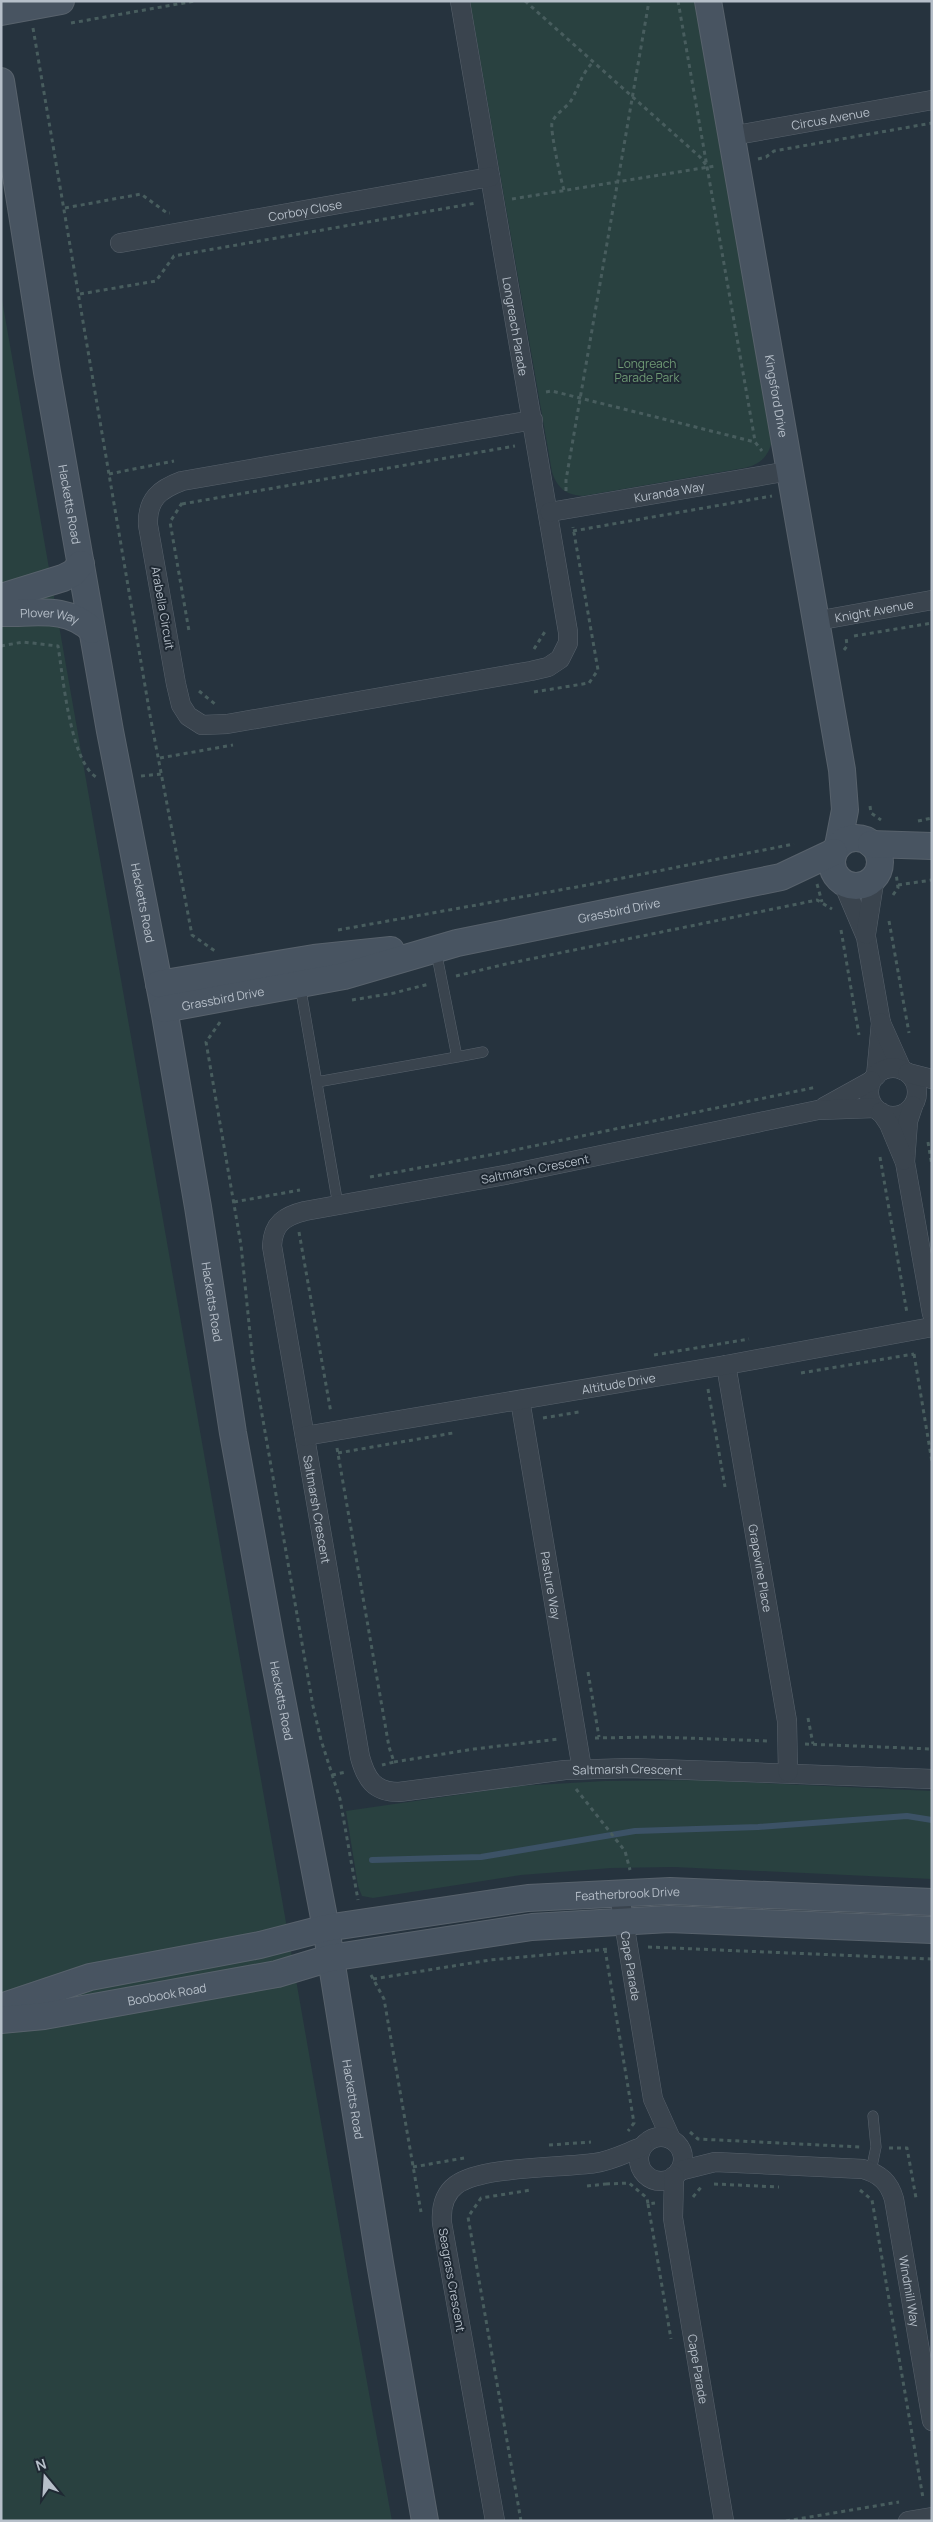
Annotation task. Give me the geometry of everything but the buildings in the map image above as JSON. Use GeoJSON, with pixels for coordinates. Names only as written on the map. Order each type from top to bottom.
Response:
{"type":"FeatureCollection","features":[{"type":"Feature","properties":{"kind":"street","name":"Longreach Parade"},"geometry":{"type":"LineString","coordinates":[[460,1],[532,420],[550,512],[568,632],[565,652]]}},
{"type":"Feature","properties":{"kind":"street","name":"Kingsford Drive"},"geometry":{"type":"LineString","coordinates":[[708,1],[736,163],[779,473],[816,621],[845,792],[845,810],[836,849]]}},
{"type":"Feature","properties":{"kind":"street"},"geometry":{"type":"LineString","coordinates":[[1,12],[35,21],[61,13]]}},
{"type":"Feature","properties":{"kind":"street","name":"Hacketts Road"},"geometry":{"type":"LineString","coordinates":[[1,81],[47,372],[92,630],[161,997],[198,1207],[233,1433],[326,1928],[425,2521]]}},
{"type":"Feature","properties":{"kind":"street","name":"Circus Avenue"},"geometry":{"type":"LineString","coordinates":[[730,136],[932,100]]}},
{"type":"Feature","properties":{"kind":"street","name":"Corboy Close"},"geometry":{"type":"LineString","coordinates":[[120,243],[490,177]]}},
{"type":"Feature","properties":{"kind":"street","name":"Arabella Circuit"},"geometry":{"type":"LineString","coordinates":[[532,420],[178,483],[163,488],[152,499],[148,524],[178,696],[184,711],[202,725],[227,724],[531,672],[555,664],[565,652]]}},
{"type":"Feature","properties":{"kind":"street","name":"Kuranda Way"},"geometry":{"type":"LineString","coordinates":[[550,512],[779,473]]}},
{"type":"Feature","properties":{"kind":"street","name":"Plover Way"},"geometry":{"type":"LineString","coordinates":[[1,597],[63,578],[73,573],[81,564]]}},
{"type":"Feature","properties":{"kind":"street","name":"Knight Avenue"},"geometry":{"type":"LineString","coordinates":[[816,621],[932,600]]}},
{"type":"Feature","properties":{"kind":"street","name":"Plover Way"},"geometry":{"type":"LineString","coordinates":[[1,613],[52,612],[72,615],[92,630]]}},
{"type":"Feature","properties":{"kind":"street","name":"Kingsford Drive"},"geometry":{"type":"LineString","coordinates":[[845,792],[868,842]]}},
{"type":"Feature","properties":{"kind":"street"},"geometry":{"type":"LineString","coordinates":[[905,1162],[908,1121],[914,1104],[916,1087],[905,1072],[881,1023],[866,937],[841,881],[832,866],[836,849],[850,839],[932,848]]}},
{"type":"Feature","properties":{"kind":"street"},"geometry":{"type":"LineString","coordinates":[[866,937],[884,877],[878,856],[868,842]]}},
{"type":"Feature","properties":{"kind":"street"},"geometry":{"type":"LineString","coordinates":[[841,881],[857,886],[884,877],[932,848]]}},
{"type":"Feature","properties":{"kind":"street","name":"Grassbird Drive"},"geometry":{"type":"LineString","coordinates":[[161,997],[300,985],[344,976],[446,946],[781,877],[836,849]]}},
{"type":"Feature","properties":{"kind":"street","name":"Grassbird Drive"},"geometry":{"type":"LineString","coordinates":[[781,877],[841,881]]}},
{"type":"Feature","properties":{"kind":"street","name":"Grassbird Drive"},"geometry":{"type":"LineString","coordinates":[[161,997],[314,958],[446,946]]}},
{"type":"Feature","properties":{"kind":"street"},"geometry":{"type":"LineString","coordinates":[[881,1023],[874,1079],[869,1095],[889,1124],[905,1162],[932,1314]]}},
{"type":"Feature","properties":{"kind":"street"},"geometry":{"type":"LineString","coordinates":[[818,1110],[856,1091],[888,1069],[932,1079]]}},
{"type":"Feature","properties":{"kind":"street"},"geometry":{"type":"LineString","coordinates":[[818,1110],[878,1110],[894,1116],[908,1111],[914,1104],[932,1094]]}},
{"type":"Feature","properties":{"kind":"street","name":"Saltmarsh Crescent"},"geometry":{"type":"LineString","coordinates":[[818,1110],[510,1174],[296,1213],[286,1217],[276,1225],[272,1246],[364,1769],[367,1777],[376,1788],[389,1792],[582,1769],[631,1768],[788,1772],[932,1779]]}},
{"type":"Feature","properties":{"kind":"street","name":"Altitude Drive"},"geometry":{"type":"LineString","coordinates":[[305,1436],[726,1365],[932,1327]]}},
{"type":"Feature","properties":{"kind":"street","name":"Grapevine Place"},"geometry":{"type":"LineString","coordinates":[[726,1365],[786,1711],[789,1743],[788,1772]]}},
{"type":"Feature","properties":{"kind":"street","name":"Pasture Way"},"geometry":{"type":"LineString","coordinates":[[520,1400],[582,1769]]}},
{"type":"Feature","properties":{"kind":"street","name":"Featherbrook Drive"},"geometry":{"type":"LineString","coordinates":[[326,1928],[528,1898],[625,1881],[718,1892],[932,1902]]}},
{"type":"Feature","properties":{"kind":"street","name":"Cape Parade"},"geometry":{"type":"LineString","coordinates":[[625,1881],[623,1921],[653,2099],[676,2144]]}},
{"type":"Feature","properties":{"kind":"street"},"geometry":{"type":"LineString","coordinates":[[330,1958],[489,1933],[623,1921],[710,1920],[932,1930]]}},
{"type":"Feature","properties":{"kind":"street"},"geometry":{"type":"LineString","coordinates":[[1,2007],[90,1978],[260,1945],[326,1928]]}},
{"type":"Feature","properties":{"kind":"street","name":"Boobook Road"},"geometry":{"type":"LineString","coordinates":[[1,2020],[44,2016],[277,1974],[330,1958]]}},
{"type":"Feature","properties":{"kind":"street","name":"Cape Parade"},"geometry":{"type":"LineString","coordinates":[[645,2145],[653,2099]]}},
{"type":"Feature","properties":{"kind":"street"},"geometry":{"type":"LineString","coordinates":[[715,2162],[659,2137],[645,2145],[639,2160],[649,2176],[665,2180],[677,2173],[715,2162],[852,2168],[871,2171]]}},
{"type":"Feature","properties":{"kind":"street"},"geometry":{"type":"LineString","coordinates":[[676,2144],[683,2160],[677,2173]]}},
{"type":"Feature","properties":{"kind":"street","name":"Seagrass Crescent"},"geometry":{"type":"LineString","coordinates":[[495,2521],[442,2223],[443,2205],[451,2190],[472,2178],[520,2169],[602,2163],[645,2145]]}},
{"type":"Feature","properties":{"kind":"street","name":"Seagrass Crescent"},"geometry":{"type":"LineString","coordinates":[[602,2163],[649,2176]]}},
{"type":"Feature","properties":{"kind":"street","name":"Windmill Way"},"geometry":{"type":"LineString","coordinates":[[871,2171],[885,2181],[894,2199],[932,2421]]}},
{"type":"Feature","properties":{"kind":"street","name":"Cape Parade"},"geometry":{"type":"LineString","coordinates":[[677,2173],[672,2218],[724,2521]]}},
{"type":"Feature","properties":{"kind":"street","name":"Cape Parade"},"geometry":{"type":"LineString","coordinates":[[649,2176],[672,2218]]}},
{"type":"Feature","properties":{"kind":"street"},"geometry":{"type":"LineString","coordinates":[[908,2521],[932,2517]]}},
{"type":"Feature","properties":{"kind":"lane"},"geometry":{"type":"LineString","coordinates":[[446,946],[443,980],[458,1057]]}},
{"type":"Feature","properties":{"kind":"lane"},"geometry":{"type":"LineString","coordinates":[[300,985],[338,1205]]}},
{"type":"Feature","properties":{"kind":"lane"},"geometry":{"type":"LineString","coordinates":[[317,1082],[483,1052]]}},
{"type":"Feature","properties":{"kind":"lane"},"geometry":{"type":"LineString","coordinates":[[871,2171],[876,2147],[873,2116]]}},
{"type":"Feature","properties":{"kind":"path"},"geometry":{"type":"LineString","coordinates":[[61,13],[195,1]]}},
{"type":"Feature","properties":{"kind":"path"},"geometry":{"type":"LineString","coordinates":[[525,1],[700,157],[708,167]]}},
{"type":"Feature","properties":{"kind":"path"},"geometry":{"type":"LineString","coordinates":[[569,509],[566,480],[648,1]]}},
{"type":"Feature","properties":{"kind":"path"},"geometry":{"type":"LineString","coordinates":[[678,1],[755,442],[779,473],[774,496],[775,506]]}},
{"type":"Feature","properties":{"kind":"path"},"geometry":{"type":"LineString","coordinates":[[35,21],[147,695],[192,935],[218,953]]}},
{"type":"Feature","properties":{"kind":"path"},"geometry":{"type":"LineString","coordinates":[[564,190],[555,155],[556,143],[552,133],[552,123],[572,98],[581,76],[593,62]]}},
{"type":"Feature","properties":{"kind":"path"},"geometry":{"type":"LineString","coordinates":[[80,294],[156,281],[174,256],[473,203],[495,202],[736,163],[766,157],[774,151],[932,123]]}},
{"type":"Feature","properties":{"kind":"path"},"geometry":{"type":"LineString","coordinates":[[65,208],[142,194],[167,213],[176,211]]}},
{"type":"Feature","properties":{"kind":"path"},"geometry":{"type":"LineString","coordinates":[[528,396],[552,391],[755,442]]}},
{"type":"Feature","properties":{"kind":"path"},"geometry":{"type":"LineString","coordinates":[[182,504],[515,446],[516,455]]}},
{"type":"Feature","properties":{"kind":"path"},"geometry":{"type":"LineString","coordinates":[[174,461],[182,504],[170,522],[190,636]]}},
{"type":"Feature","properties":{"kind":"path"},"geometry":{"type":"LineString","coordinates":[[573,531],[774,496]]}},
{"type":"Feature","properties":{"kind":"path"},"geometry":{"type":"LineString","coordinates":[[527,650],[536,649],[546,632],[545,622]]}},
{"type":"Feature","properties":{"kind":"path"},"geometry":{"type":"LineString","coordinates":[[846,638],[932,623]]}},
{"type":"Feature","properties":{"kind":"path"},"geometry":{"type":"LineString","coordinates":[[1,646],[24,642]]}},
{"type":"Feature","properties":{"kind":"path"},"geometry":{"type":"LineString","coordinates":[[198,684],[200,694],[216,705]]}},
{"type":"Feature","properties":{"kind":"path"},"geometry":{"type":"LineString","coordinates":[[336,930],[572,888],[801,842]]}},
{"type":"Feature","properties":{"kind":"path"},"geometry":{"type":"LineString","coordinates":[[884,877],[932,880]]}},
{"type":"Feature","properties":{"kind":"path"},"geometry":{"type":"LineString","coordinates":[[394,993],[506,964],[817,900],[838,914]]}},
{"type":"Feature","properties":{"kind":"path"},"geometry":{"type":"LineString","coordinates":[[839,923],[860,1039]]}},
{"type":"Feature","properties":{"kind":"path"},"geometry":{"type":"LineString","coordinates":[[226,1021],[219,1022],[206,1042],[241,1245],[255,1373],[313,1706],[340,1799],[358,1898]]}},
{"type":"Feature","properties":{"kind":"path"},"geometry":{"type":"LineString","coordinates":[[234,1202],[500,1153],[819,1087]]}},
{"type":"Feature","properties":{"kind":"path"},"geometry":{"type":"LineString","coordinates":[[927,1137],[932,1166]]}},
{"type":"Feature","properties":{"kind":"path"},"geometry":{"type":"LineString","coordinates":[[879,1154],[932,1462]]}},
{"type":"Feature","properties":{"kind":"path"},"geometry":{"type":"LineString","coordinates":[[292,1192],[389,1747],[394,1762]]}},
{"type":"Feature","properties":{"kind":"path"},"geometry":{"type":"LineString","coordinates":[[332,1775],[474,1748],[577,1738],[657,1737],[932,1749]]}},
{"type":"Feature","properties":{"kind":"path"},"geometry":{"type":"LineString","coordinates":[[597,1815],[625,1850],[625,1881]]}},
{"type":"Feature","properties":{"kind":"path"},"geometry":{"type":"LineString","coordinates":[[470,2157],[413,2167],[384,1999],[373,1979],[490,1960],[606,1949],[669,1947],[932,1959]]}},
{"type":"Feature","properties":{"kind":"path"},"geometry":{"type":"LineString","coordinates":[[606,1949],[634,2123],[625,2134]]}},
{"type":"Feature","properties":{"kind":"path"},"geometry":{"type":"LineString","coordinates":[[545,2145],[603,2141],[602,2163],[606,2184],[578,2186]]}},
{"type":"Feature","properties":{"kind":"path"},"geometry":{"type":"LineString","coordinates":[[714,2184],[783,2187]]}},
{"type":"Feature","properties":{"kind":"path"},"geometry":{"type":"LineString","coordinates":[[521,2521],[468,2217],[481,2198],[540,2189]]}},
{"type":"Feature","properties":{"kind":"path"},"geometry":{"type":"LineString","coordinates":[[851,2190],[861,2190],[872,2200],[923,2498]]}},
{"type":"Feature","properties":{"kind":"path"},"geometry":{"type":"LineString","coordinates":[[913,2500],[932,2497]]}},
{"type":"Feature","properties":{"kind":"path"},"geometry":{"type":"LineString","coordinates":[[786,2521],[903,2502]]}},
{"type":"Feature","properties":{"kind":"green space","name":"Longreach Parade Park"},"geometry":{"type":"Polygon","coordinates":[[[470,1],[696,1],[772,440],[766,456],[759,462],[744,468],[583,496],[563,490],[557,482],[552,472],[470,1]]]}},
{"type":"Feature","properties":{"kind":"green space"},"geometry":{"type":"Polygon","coordinates":[[[1,294],[347,2271],[392,2521],[1,2521],[1,294]]]}},
{"type":"Feature","properties":{"kind":"green space"},"geometry":{"type":"Polygon","coordinates":[[[699,1780],[932,1791],[932,1879],[674,1867],[611,1868],[521,1875],[373,1898],[362,1896],[358,1886],[346,1811],[518,1786],[605,1781],[699,1780]]]}},
{"type":"Feature","properties":{"kind":"waterway"},"geometry":{"type":"LineString","coordinates":[[372,1860],[481,1857],[635,1831],[758,1827],[907,1816],[932,1820]]}}]}
